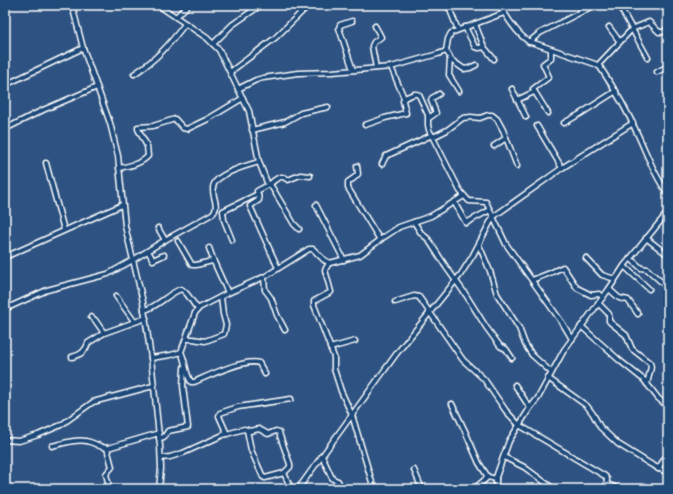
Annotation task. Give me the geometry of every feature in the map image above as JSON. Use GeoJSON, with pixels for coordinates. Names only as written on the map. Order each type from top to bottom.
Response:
{"type":"FeatureCollection","features":[{"type":"Feature","properties":{"kind":"street"},"geometry":{"type":"LineString","coordinates":[[72,5],[83,48],[110,123],[118,156],[126,234],[139,282],[146,318],[151,358],[161,458],[159,489]]}},
{"type":"Feature","properties":{"kind":"street"},"geometry":{"type":"LineString","coordinates":[[158,5],[213,44],[219,50],[248,111],[259,162],[269,184],[294,224],[299,229]]}},
{"type":"Feature","properties":{"kind":"street"},"geometry":{"type":"LineString","coordinates":[[176,17],[188,5]]}},
{"type":"Feature","properties":{"kind":"street"},"geometry":{"type":"LineString","coordinates":[[213,44],[232,25],[261,5]]}},
{"type":"Feature","properties":{"kind":"street"},"geometry":{"type":"LineString","coordinates":[[230,72],[275,38],[309,5]]}},
{"type":"Feature","properties":{"kind":"street"},"geometry":{"type":"LineString","coordinates":[[448,5],[458,30]]}},
{"type":"Feature","properties":{"kind":"street"},"geometry":{"type":"LineString","coordinates":[[500,5],[518,32],[530,42],[551,51],[599,66],[616,91],[633,123],[654,172],[668,194]]}},
{"type":"Feature","properties":{"kind":"street"},"geometry":{"type":"LineString","coordinates":[[619,5],[648,58]]}},
{"type":"Feature","properties":{"kind":"street"},"geometry":{"type":"LineString","coordinates":[[530,42],[540,33],[593,6]]}},
{"type":"Feature","properties":{"kind":"street"},"geometry":{"type":"LineString","coordinates":[[446,51],[450,36],[454,32],[504,12]]}},
{"type":"Feature","properties":{"kind":"street"},"geometry":{"type":"LineString","coordinates":[[352,21],[340,25],[339,28],[353,70]]}},
{"type":"Feature","properties":{"kind":"street"},"geometry":{"type":"LineString","coordinates":[[599,66],[632,29],[649,22],[659,32],[663,32],[668,29]]}},
{"type":"Feature","properties":{"kind":"street"},"geometry":{"type":"LineString","coordinates":[[134,74],[162,53],[185,24]]}},
{"type":"Feature","properties":{"kind":"street"},"geometry":{"type":"LineString","coordinates":[[475,24],[484,47],[494,59]]}},
{"type":"Feature","properties":{"kind":"street"},"geometry":{"type":"LineString","coordinates":[[375,26],[381,37],[372,44],[376,68]]}},
{"type":"Feature","properties":{"kind":"street"},"geometry":{"type":"LineString","coordinates":[[465,27],[475,48],[484,47]]}},
{"type":"Feature","properties":{"kind":"street"},"geometry":{"type":"LineString","coordinates":[[609,27],[620,42]]}},
{"type":"Feature","properties":{"kind":"street"},"geometry":{"type":"LineString","coordinates":[[5,85],[83,48]]}},
{"type":"Feature","properties":{"kind":"street"},"geometry":{"type":"LineString","coordinates":[[238,89],[256,80],[279,75],[391,66],[446,51]]}},
{"type":"Feature","properties":{"kind":"street"},"geometry":{"type":"LineString","coordinates":[[446,51],[448,52],[452,61],[464,69],[476,65]]}},
{"type":"Feature","properties":{"kind":"street"},"geometry":{"type":"LineString","coordinates":[[548,113],[534,92],[533,88],[549,77],[543,64],[550,58],[551,51]]}},
{"type":"Feature","properties":{"kind":"street"},"geometry":{"type":"LineString","coordinates":[[450,57],[448,62],[449,75],[458,91]]}},
{"type":"Feature","properties":{"kind":"street"},"geometry":{"type":"LineString","coordinates":[[365,125],[406,113],[403,101],[404,98],[391,66]]}},
{"type":"Feature","properties":{"kind":"street"},"geometry":{"type":"LineString","coordinates":[[656,72],[668,66]]}},
{"type":"Feature","properties":{"kind":"street"},"geometry":{"type":"LineString","coordinates":[[5,129],[43,110],[97,87]]}},
{"type":"Feature","properties":{"kind":"street"},"geometry":{"type":"LineString","coordinates":[[512,89],[526,117]]}},
{"type":"Feature","properties":{"kind":"street"},"geometry":{"type":"LineString","coordinates":[[564,123],[616,91]]}},
{"type":"Feature","properties":{"kind":"street"},"geometry":{"type":"LineString","coordinates":[[517,100],[534,92]]}},
{"type":"Feature","properties":{"kind":"street"},"geometry":{"type":"LineString","coordinates":[[404,98],[418,94],[426,108],[429,118],[428,128],[464,196],[472,202],[486,202],[511,251],[572,339]]}},
{"type":"Feature","properties":{"kind":"street"},"geometry":{"type":"LineString","coordinates":[[429,118],[436,114],[431,100],[439,94]]}},
{"type":"Feature","properties":{"kind":"street"},"geometry":{"type":"LineString","coordinates":[[119,168],[134,165],[148,156],[147,146],[138,127],[153,126],[175,119],[183,128],[187,129],[208,119],[227,106],[243,98]]}},
{"type":"Feature","properties":{"kind":"street"},"geometry":{"type":"LineString","coordinates":[[252,130],[285,122],[301,112],[328,107]]}},
{"type":"Feature","properties":{"kind":"street"},"geometry":{"type":"LineString","coordinates":[[382,164],[386,156],[447,130],[463,118],[480,118],[490,114],[497,119],[517,166]]}},
{"type":"Feature","properties":{"kind":"street"},"geometry":{"type":"LineString","coordinates":[[298,489],[397,353],[430,314],[467,266],[493,217],[562,168],[633,123]]}},
{"type":"Feature","properties":{"kind":"street"},"geometry":{"type":"LineString","coordinates":[[537,126],[562,168]]}},
{"type":"Feature","properties":{"kind":"street"},"geometry":{"type":"LineString","coordinates":[[494,146],[506,138]]}},
{"type":"Feature","properties":{"kind":"street"},"geometry":{"type":"LineString","coordinates":[[5,309],[47,290],[108,274],[133,260],[215,212],[214,182],[234,170],[259,162]]}},
{"type":"Feature","properties":{"kind":"street"},"geometry":{"type":"LineString","coordinates":[[46,163],[64,230]]}},
{"type":"Feature","properties":{"kind":"street"},"geometry":{"type":"LineString","coordinates":[[357,166],[358,174],[348,182],[347,185],[380,240]]}},
{"type":"Feature","properties":{"kind":"street"},"geometry":{"type":"LineString","coordinates":[[278,268],[250,206],[258,201],[257,191],[282,176],[288,180],[300,175],[310,176]]}},
{"type":"Feature","properties":{"kind":"street"},"geometry":{"type":"LineString","coordinates":[[232,240],[224,220],[223,211],[258,194]]}},
{"type":"Feature","properties":{"kind":"street"},"geometry":{"type":"LineString","coordinates":[[328,263],[344,260],[364,253],[399,227],[434,215],[464,196]]}},
{"type":"Feature","properties":{"kind":"street"},"geometry":{"type":"LineString","coordinates":[[454,202],[466,223],[490,210]]}},
{"type":"Feature","properties":{"kind":"street"},"geometry":{"type":"LineString","coordinates":[[316,204],[344,260]]}},
{"type":"Feature","properties":{"kind":"street"},"geometry":{"type":"LineString","coordinates":[[5,257],[122,205]]}},
{"type":"Feature","properties":{"kind":"street"},"geometry":{"type":"LineString","coordinates":[[497,488],[496,479],[509,441],[538,398],[551,372],[572,339],[624,266],[668,212]]}},
{"type":"Feature","properties":{"kind":"street"},"geometry":{"type":"LineString","coordinates":[[414,222],[421,233],[428,238],[486,327],[500,346],[506,349],[512,358]]}},
{"type":"Feature","properties":{"kind":"street"},"geometry":{"type":"LineString","coordinates":[[158,228],[165,240]]}},
{"type":"Feature","properties":{"kind":"street"},"geometry":{"type":"LineString","coordinates":[[646,238],[668,255]]}},
{"type":"Feature","properties":{"kind":"street"},"geometry":{"type":"LineString","coordinates":[[178,241],[192,265],[212,261],[214,262]]}},
{"type":"Feature","properties":{"kind":"street"},"geometry":{"type":"LineString","coordinates":[[478,245],[490,271],[497,294],[519,328],[525,344],[532,355],[551,372]]}},
{"type":"Feature","properties":{"kind":"street"},"geometry":{"type":"LineString","coordinates":[[209,248],[228,293]]}},
{"type":"Feature","properties":{"kind":"street"},"geometry":{"type":"LineString","coordinates":[[265,374],[259,364],[254,362],[227,368],[194,382],[190,382],[181,352],[198,309],[228,293],[264,277],[311,248],[328,263]]}},
{"type":"Feature","properties":{"kind":"street"},"geometry":{"type":"LineString","coordinates":[[148,251],[153,260],[164,255]]}},
{"type":"Feature","properties":{"kind":"street"},"geometry":{"type":"LineString","coordinates":[[586,258],[602,275],[615,279]]}},
{"type":"Feature","properties":{"kind":"street"},"geometry":{"type":"LineString","coordinates":[[630,258],[641,268],[647,269],[668,288]]}},
{"type":"Feature","properties":{"kind":"street"},"geometry":{"type":"LineString","coordinates":[[328,263],[325,270],[331,292],[316,299],[313,304],[334,357],[335,373],[352,415],[374,489]]}},
{"type":"Feature","properties":{"kind":"street"},"geometry":{"type":"LineString","coordinates":[[624,266],[649,289]]}},
{"type":"Feature","properties":{"kind":"street"},"geometry":{"type":"LineString","coordinates":[[532,280],[562,267],[577,288],[591,295],[599,294],[602,297]]}},
{"type":"Feature","properties":{"kind":"street"},"geometry":{"type":"LineString","coordinates":[[264,277],[265,290],[271,298],[277,315],[285,330]]}},
{"type":"Feature","properties":{"kind":"street"},"geometry":{"type":"LineString","coordinates":[[144,310],[150,308],[181,289],[186,291],[192,303],[198,309]]}},
{"type":"Feature","properties":{"kind":"street"},"geometry":{"type":"LineString","coordinates":[[609,289],[619,298],[628,300],[638,314]]}},
{"type":"Feature","properties":{"kind":"street"},"geometry":{"type":"LineString","coordinates":[[116,296],[134,321]]}},
{"type":"Feature","properties":{"kind":"street"},"geometry":{"type":"LineString","coordinates":[[395,302],[416,296],[419,297],[463,360],[484,379],[506,411],[519,425],[602,474],[607,479],[606,489]]}},
{"type":"Feature","properties":{"kind":"street"},"geometry":{"type":"LineString","coordinates":[[186,339],[205,341],[224,334],[226,325],[221,297]]}},
{"type":"Feature","properties":{"kind":"street"},"geometry":{"type":"LineString","coordinates":[[598,303],[609,314],[611,323],[626,335],[632,349],[650,363],[651,367],[647,384]]}},
{"type":"Feature","properties":{"kind":"street"},"geometry":{"type":"LineString","coordinates":[[91,317],[95,320],[104,333]]}},
{"type":"Feature","properties":{"kind":"street"},"geometry":{"type":"LineString","coordinates":[[72,357],[87,349],[88,343],[104,333],[134,321],[146,318]]}},
{"type":"Feature","properties":{"kind":"street"},"geometry":{"type":"LineString","coordinates":[[581,326],[647,384],[658,398],[668,407]]}},
{"type":"Feature","properties":{"kind":"street"},"geometry":{"type":"LineString","coordinates":[[330,348],[355,341]]}},
{"type":"Feature","properties":{"kind":"street"},"geometry":{"type":"LineString","coordinates":[[151,358],[181,352]]}},
{"type":"Feature","properties":{"kind":"street"},"geometry":{"type":"LineString","coordinates":[[159,438],[164,437],[168,431],[188,427],[183,386],[185,367]]}},
{"type":"Feature","properties":{"kind":"street"},"geometry":{"type":"LineString","coordinates":[[548,378],[587,406],[600,427],[618,444],[658,469],[668,473]]}},
{"type":"Feature","properties":{"kind":"street"},"geometry":{"type":"LineString","coordinates":[[5,440],[19,441],[38,435],[61,425],[93,402],[153,386]]}},
{"type":"Feature","properties":{"kind":"street"},"geometry":{"type":"LineString","coordinates":[[515,386],[530,408]]}},
{"type":"Feature","properties":{"kind":"street"},"geometry":{"type":"LineString","coordinates":[[227,434],[219,416],[223,411],[238,407],[291,399]]}},
{"type":"Feature","properties":{"kind":"street"},"geometry":{"type":"LineString","coordinates":[[452,404],[464,427],[479,463],[488,477],[496,479]]}},
{"type":"Feature","properties":{"kind":"street"},"geometry":{"type":"LineString","coordinates":[[161,458],[183,453],[213,438],[244,429],[247,430],[250,431],[259,429],[268,434],[276,431],[278,432],[290,466],[284,473],[266,478],[262,477],[252,453],[247,430]]}},
{"type":"Feature","properties":{"kind":"street"},"geometry":{"type":"LineString","coordinates":[[52,446],[69,441],[79,441],[90,442],[107,448],[159,433]]}},
{"type":"Feature","properties":{"kind":"street"},"geometry":{"type":"LineString","coordinates":[[105,489],[109,485],[106,474],[112,467],[107,448]]}},
{"type":"Feature","properties":{"kind":"street"},"geometry":{"type":"LineString","coordinates":[[322,456],[332,478],[337,479],[341,489]]}},
{"type":"Feature","properties":{"kind":"street"},"geometry":{"type":"LineString","coordinates":[[504,457],[524,467],[554,489]]}},
{"type":"Feature","properties":{"kind":"street"},"geometry":{"type":"LineString","coordinates":[[658,469],[664,458],[668,457]]}},
{"type":"Feature","properties":{"kind":"street"},"geometry":{"type":"LineString","coordinates":[[414,470],[422,489]]}},
{"type":"Feature","properties":{"kind":"street"},"geometry":{"type":"LineString","coordinates":[[284,473],[291,489]]}},
{"type":"Feature","properties":{"kind":"street"},"geometry":{"type":"LineString","coordinates":[[474,489],[488,477]]}},
{"type":"Feature","properties":{"kind":"street"},"geometry":{"type":"LineString","coordinates":[[607,484],[619,489]]}}]}
